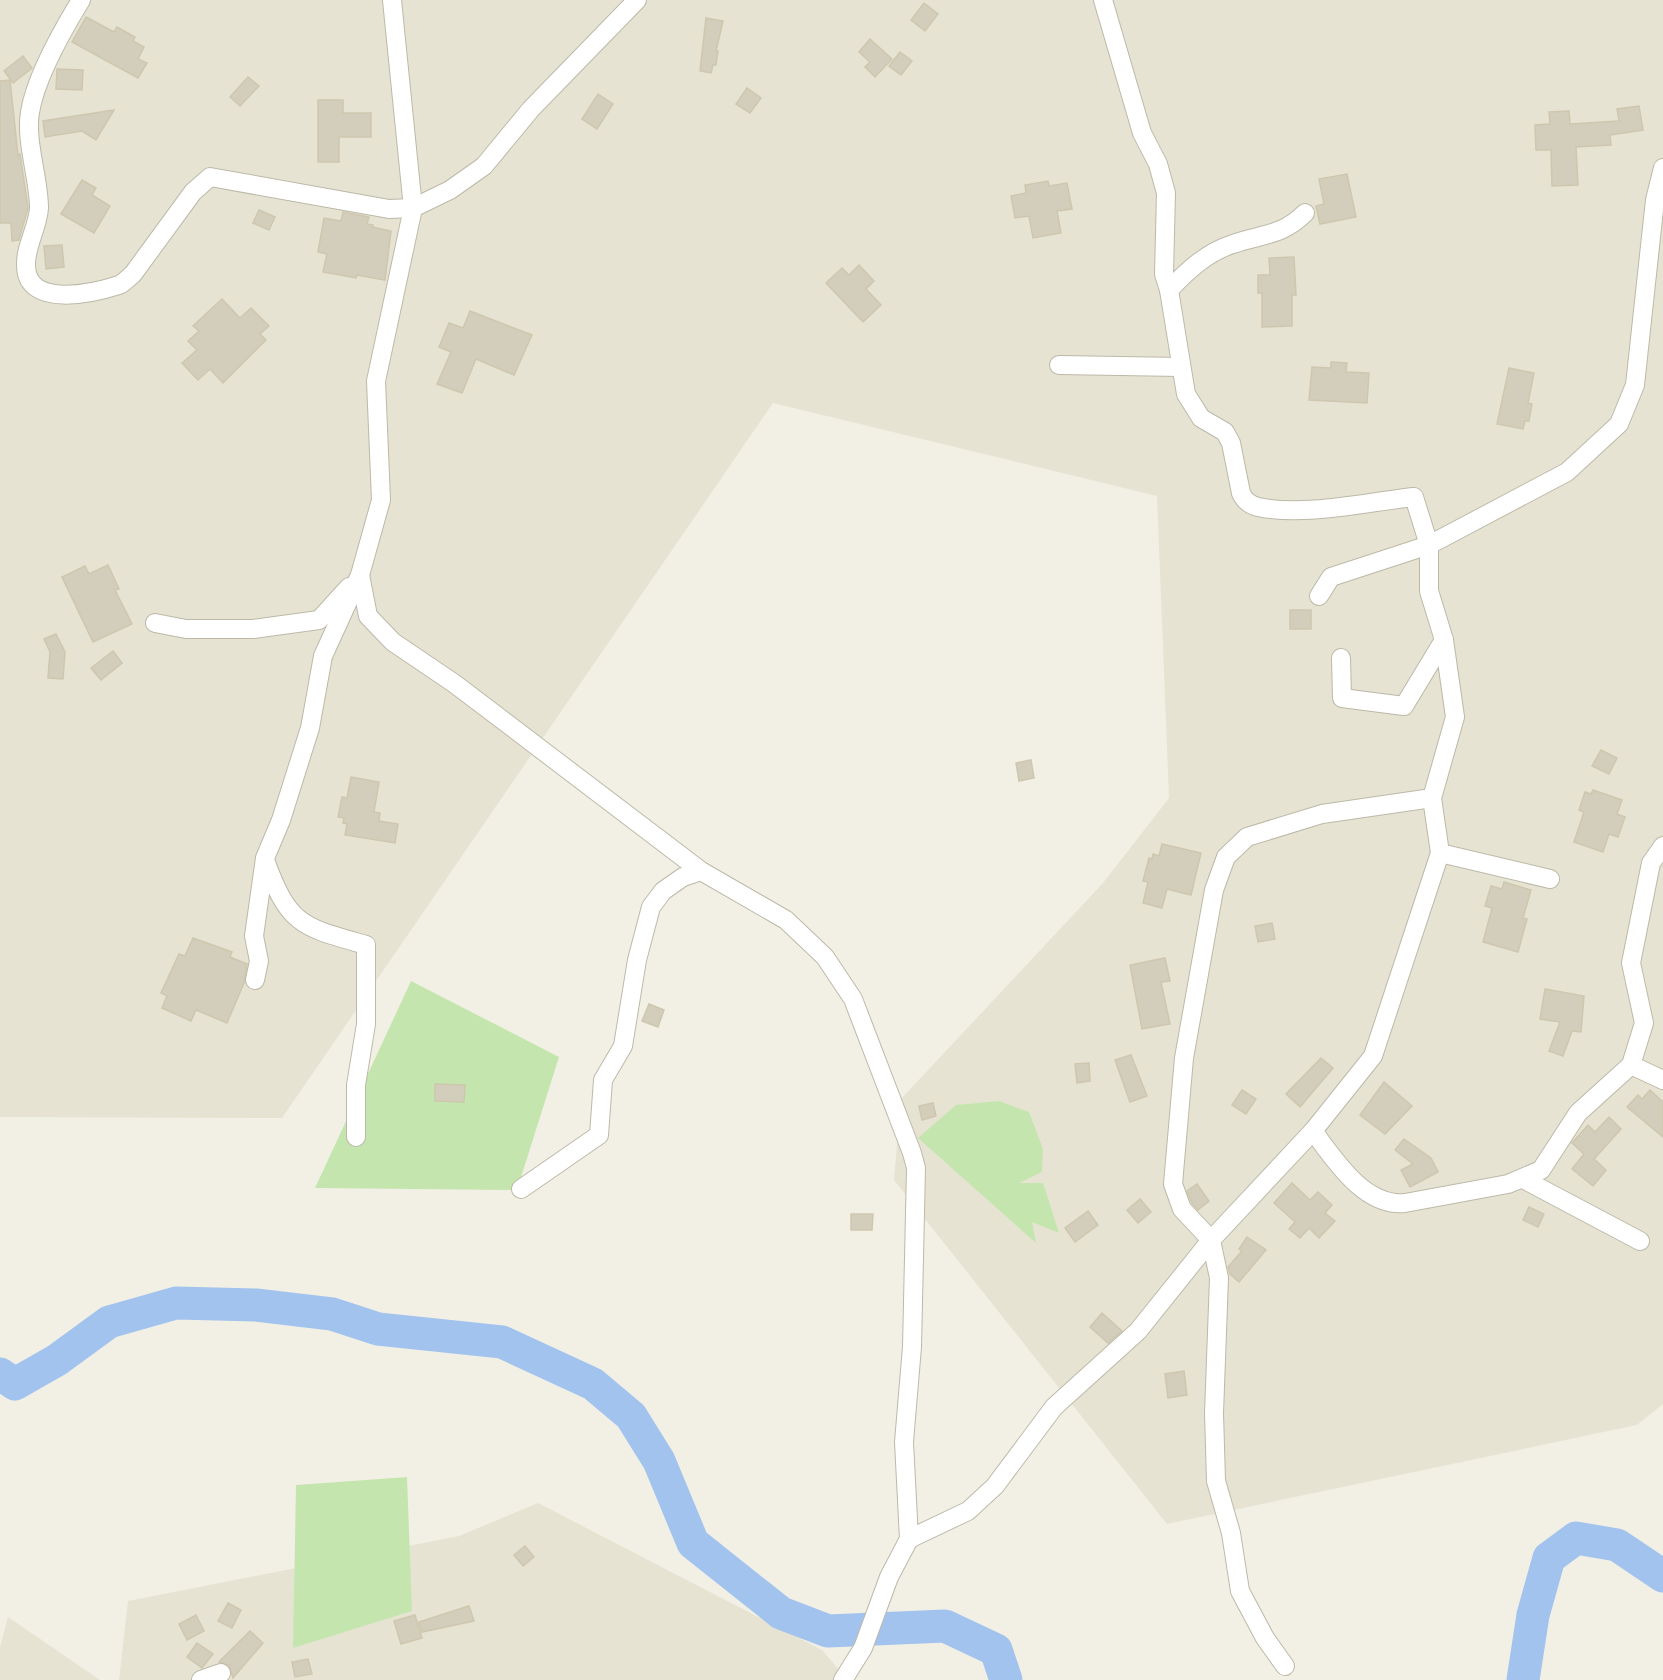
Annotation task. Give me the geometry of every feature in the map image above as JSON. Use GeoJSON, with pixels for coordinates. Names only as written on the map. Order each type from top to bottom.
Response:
{"type":"FeatureCollection","features":[{"type":"Feature","properties":{"kind":"street"},"geometry":{"type":"LineString","coordinates":[[81,0],[66,24],[35,93],[30,114],[39,209],[26,267],[30,279],[44,293],[62,296],[121,284],[133,274],[193,192],[210,177],[389,209],[414,208],[450,190],[484,166],[531,110],[637,0]]}},
{"type":"Feature","properties":{"kind":"street"},"geometry":{"type":"LineString","coordinates":[[255,980],[259,961],[254,936],[265,858],[281,820],[310,728],[323,656],[360,575],[381,500],[376,381],[414,208],[392,0]]}},
{"type":"Feature","properties":{"kind":"street"},"geometry":{"type":"LineString","coordinates":[[909,1539],[968,1511],[995,1486],[1054,1407],[1138,1331],[1211,1240],[1313,1131],[1373,1056],[1440,854],[1432,798],[1455,717],[1444,640],[1429,591],[1429,545],[1414,497],[1302,509],[1257,507],[1245,500],[1241,493],[1231,442],[1225,432],[1201,418],[1186,394],[1169,290],[1164,274],[1166,193],[1158,164],[1142,133],[1103,0]]}},
{"type":"Feature","properties":{"kind":"street"},"geometry":{"type":"LineString","coordinates":[[1319,596],[1331,577],[1429,545],[1567,472],[1619,424],[1635,385],[1655,200],[1663,168]]}},
{"type":"Feature","properties":{"kind":"street"},"geometry":{"type":"LineString","coordinates":[[1169,290],[1191,267],[1231,244],[1290,228],[1305,213]]}},
{"type":"Feature","properties":{"kind":"street"},"geometry":{"type":"LineString","coordinates":[[1059,364],[1181,367]]}},
{"type":"Feature","properties":{"kind":"street"},"geometry":{"type":"LineString","coordinates":[[155,623],[186,629],[253,629],[319,620],[360,575]]}},
{"type":"Feature","properties":{"kind":"street"},"geometry":{"type":"LineString","coordinates":[[360,575],[368,616],[393,642],[455,684],[701,871],[786,920],[825,957],[853,999],[916,1168],[912,1347],[904,1442],[909,1539],[889,1577],[863,1648],[843,1680]]}},
{"type":"Feature","properties":{"kind":"street"},"geometry":{"type":"LineString","coordinates":[[1341,658],[1342,698],[1404,706],[1444,640]]}},
{"type":"Feature","properties":{"kind":"street"},"geometry":{"type":"LineString","coordinates":[[1285,1666],[1265,1638],[1240,1591],[1231,1533],[1216,1481],[1214,1413],[1219,1278],[1211,1240],[1182,1209],[1173,1184],[1184,1058],[1214,890],[1226,857],[1247,837],[1322,814],[1432,798]]}},
{"type":"Feature","properties":{"kind":"street"},"geometry":{"type":"LineString","coordinates":[[1313,1131],[1349,1180],[1387,1202],[1405,1203],[1523,1179],[1541,1170],[1578,1113],[1631,1065],[1644,1023],[1631,963],[1651,863],[1663,846]]}},
{"type":"Feature","properties":{"kind":"street"},"geometry":{"type":"LineString","coordinates":[[1440,854],[1550,879]]}},
{"type":"Feature","properties":{"kind":"street"},"geometry":{"type":"LineString","coordinates":[[265,858],[275,886],[291,914],[317,932],[366,945],[366,1024],[356,1085],[356,1137]]}},
{"type":"Feature","properties":{"kind":"street"},"geometry":{"type":"LineString","coordinates":[[521,1189],[599,1136],[603,1080],[623,1046],[637,960],[651,907],[663,891],[683,877],[701,871]]}},
{"type":"Feature","properties":{"kind":"street"},"geometry":{"type":"LineString","coordinates":[[1631,1065],[1663,1080]]}},
{"type":"Feature","properties":{"kind":"street"},"geometry":{"type":"LineString","coordinates":[[1523,1179],[1640,1240]]}},
{"type":"Feature","properties":{"kind":"street"},"geometry":{"type":"LineString","coordinates":[[201,1680],[221,1673]]}},
{"type":"Feature","properties":{"kind":"shaded area"},"geometry":{"type":"Polygon","coordinates":[[[0,0],[1663,0],[1663,1404],[1637,1425],[1167,1524],[894,1180],[901,1099],[1103,883],[1169,798],[1157,496],[773,403],[282,1118],[0,1117],[0,0]]]}},
{"type":"Feature","properties":{"kind":"shaded area"},"geometry":{"type":"Polygon","coordinates":[[[538,1503],[822,1650],[848,1680],[119,1680],[128,1601],[459,1536],[538,1503]]]}},
{"type":"Feature","properties":{"kind":"shaded area"},"geometry":{"type":"Polygon","coordinates":[[[8,1617],[100,1680],[0,1680],[0,1647],[8,1617]]]}},
{"type":"Feature","properties":{"kind":"green space"},"geometry":{"type":"Polygon","coordinates":[[[411,981],[559,1057],[517,1190],[315,1188],[411,981]]]}},
{"type":"Feature","properties":{"kind":"green space"},"geometry":{"type":"Polygon","coordinates":[[[999,1101],[1029,1112],[1043,1149],[1042,1172],[1019,1183],[1043,1183],[1059,1233],[1032,1222],[1036,1243],[918,1138],[956,1105],[999,1101]]]}},
{"type":"Feature","properties":{"kind":"green space"},"geometry":{"type":"Polygon","coordinates":[[[407,1477],[412,1611],[293,1648],[296,1485],[407,1477]]]}},
{"type":"Feature","properties":{"kind":"building"},"geometry":{"type":"Polygon","coordinates":[[[924,3],[938,14],[925,31],[911,20],[924,3]]]}},
{"type":"Feature","properties":{"kind":"building"},"geometry":{"type":"Polygon","coordinates":[[[86,17],[114,32],[117,27],[135,37],[133,41],[144,47],[138,59],[147,63],[138,78],[72,42],[86,17]]]}},
{"type":"Feature","properties":{"kind":"building"},"geometry":{"type":"Polygon","coordinates":[[[706,18],[723,21],[716,51],[718,51],[716,65],[713,65],[711,73],[700,71],[706,18]]]}},
{"type":"Feature","properties":{"kind":"building"},"geometry":{"type":"Polygon","coordinates":[[[870,39],[892,59],[875,77],[865,67],[870,62],[859,52],[870,39]]]}},
{"type":"Feature","properties":{"kind":"building"},"geometry":{"type":"Polygon","coordinates":[[[900,52],[912,61],[901,75],[889,66],[900,52]]]}},
{"type":"Feature","properties":{"kind":"building"},"geometry":{"type":"Polygon","coordinates":[[[23,56],[32,68],[13,83],[4,71],[23,56]]]}},
{"type":"Feature","properties":{"kind":"building"},"geometry":{"type":"Polygon","coordinates":[[[57,69],[83,70],[82,90],[56,89],[57,69]]]}},
{"type":"Feature","properties":{"kind":"building"},"geometry":{"type":"Polygon","coordinates":[[[248,77],[259,86],[240,106],[230,97],[248,77]]]}},
{"type":"Feature","properties":{"kind":"building"},"geometry":{"type":"Polygon","coordinates":[[[10,80],[18,155],[20,154],[28,208],[19,240],[12,241],[11,223],[0,223],[0,81],[10,80]]]}},
{"type":"Feature","properties":{"kind":"building"},"geometry":{"type":"Polygon","coordinates":[[[747,88],[761,98],[750,113],[736,104],[747,88]]]}},
{"type":"Feature","properties":{"kind":"building"},"geometry":{"type":"Polygon","coordinates":[[[598,94],[613,104],[597,129],[582,119],[598,94]]]}},
{"type":"Feature","properties":{"kind":"building"},"geometry":{"type":"Polygon","coordinates":[[[318,100],[343,100],[343,113],[371,113],[371,137],[339,137],[339,162],[318,162],[318,100]]]}},
{"type":"Feature","properties":{"kind":"building"},"geometry":{"type":"Polygon","coordinates":[[[1639,106],[1643,130],[1610,135],[1611,145],[1576,147],[1578,185],[1552,186],[1551,150],[1536,150],[1535,125],[1550,124],[1549,112],[1569,111],[1570,124],[1619,121],[1617,109],[1639,106]]]}},
{"type":"Feature","properties":{"kind":"building"},"geometry":{"type":"Polygon","coordinates":[[[114,110],[96,140],[82,131],[45,137],[43,121],[114,110]]]}},
{"type":"Feature","properties":{"kind":"building"},"geometry":{"type":"Polygon","coordinates":[[[1347,174],[1356,217],[1320,224],[1316,206],[1324,204],[1319,179],[1347,174]]]}},
{"type":"Feature","properties":{"kind":"building"},"geometry":{"type":"Polygon","coordinates":[[[82,180],[96,188],[92,195],[110,206],[94,233],[61,214],[82,180]]]}},
{"type":"Feature","properties":{"kind":"building"},"geometry":{"type":"Polygon","coordinates":[[[1048,181],[1049,186],[1067,183],[1072,209],[1057,211],[1061,233],[1033,238],[1029,216],[1015,218],[1011,196],[1026,193],[1025,185],[1048,181]]]}},
{"type":"Feature","properties":{"kind":"building"},"geometry":{"type":"Polygon","coordinates":[[[259,210],[275,217],[269,230],[253,223],[259,210]]]}},
{"type":"Feature","properties":{"kind":"building"},"geometry":{"type":"Polygon","coordinates":[[[343,212],[369,217],[367,224],[391,231],[385,280],[323,272],[327,254],[318,252],[324,218],[341,221],[343,212]]]}},
{"type":"Feature","properties":{"kind":"building"},"geometry":{"type":"Polygon","coordinates":[[[62,245],[64,267],[46,269],[44,246],[62,245]]]}},
{"type":"Feature","properties":{"kind":"building"},"geometry":{"type":"Polygon","coordinates":[[[1294,257],[1296,295],[1292,295],[1292,326],[1262,327],[1262,293],[1258,293],[1258,275],[1270,275],[1269,258],[1294,257]]]}},
{"type":"Feature","properties":{"kind":"building"},"geometry":{"type":"Polygon","coordinates":[[[859,265],[874,281],[866,289],[881,305],[863,322],[826,283],[842,268],[849,275],[859,265]]]}},
{"type":"Feature","properties":{"kind":"building"},"geometry":{"type":"Polygon","coordinates":[[[222,299],[240,318],[251,308],[269,326],[260,334],[266,340],[223,383],[210,369],[198,380],[182,363],[197,350],[188,341],[199,331],[193,326],[222,299]]]}},
{"type":"Feature","properties":{"kind":"building"},"geometry":{"type":"Polygon","coordinates":[[[470,311],[532,335],[514,375],[476,359],[462,393],[437,384],[451,352],[439,347],[449,323],[463,328],[470,311]]]}},
{"type":"Feature","properties":{"kind":"building"},"geometry":{"type":"Polygon","coordinates":[[[1331,362],[1347,363],[1346,372],[1369,373],[1367,403],[1309,400],[1312,367],[1331,368],[1331,362]]]}},
{"type":"Feature","properties":{"kind":"building"},"geometry":{"type":"Polygon","coordinates":[[[1509,368],[1534,373],[1528,403],[1532,404],[1529,421],[1525,421],[1523,429],[1497,424],[1509,368]]]}},
{"type":"Feature","properties":{"kind":"building"},"geometry":{"type":"Polygon","coordinates":[[[108,565],[119,589],[115,590],[132,624],[93,642],[62,577],[85,566],[89,574],[108,565]]]}},
{"type":"Feature","properties":{"kind":"building"},"geometry":{"type":"Polygon","coordinates":[[[1290,610],[1311,610],[1311,629],[1290,629],[1290,610]]]}},
{"type":"Feature","properties":{"kind":"building"},"geometry":{"type":"Polygon","coordinates":[[[56,634],[65,652],[63,679],[48,678],[50,652],[44,639],[56,634]]]}},
{"type":"Feature","properties":{"kind":"building"},"geometry":{"type":"Polygon","coordinates":[[[113,651],[122,663],[101,680],[91,668],[113,651]]]}},
{"type":"Feature","properties":{"kind":"building"},"geometry":{"type":"Polygon","coordinates":[[[1601,750],[1617,758],[1609,774],[1592,766],[1601,750]]]}},
{"type":"Feature","properties":{"kind":"building"},"geometry":{"type":"Polygon","coordinates":[[[1031,760],[1034,778],[1019,781],[1016,763],[1031,760]]]}},
{"type":"Feature","properties":{"kind":"building"},"geometry":{"type":"Polygon","coordinates":[[[351,777],[379,782],[374,812],[380,813],[379,821],[398,824],[395,843],[345,835],[347,824],[343,823],[344,818],[338,817],[342,797],[347,798],[351,777]]]}},
{"type":"Feature","properties":{"kind":"building"},"geometry":{"type":"Polygon","coordinates":[[[1593,790],[1622,800],[1617,814],[1625,817],[1618,837],[1609,834],[1603,852],[1574,842],[1584,812],[1579,810],[1585,792],[1591,794],[1593,790]]]}},
{"type":"Feature","properties":{"kind":"building"},"geometry":{"type":"Polygon","coordinates":[[[1162,844],[1201,853],[1191,895],[1167,889],[1162,908],[1143,903],[1148,882],[1143,881],[1149,858],[1152,859],[1153,854],[1159,856],[1162,844]]]}},
{"type":"Feature","properties":{"kind":"building"},"geometry":{"type":"Polygon","coordinates":[[[1504,882],[1531,890],[1523,918],[1527,919],[1518,952],[1483,942],[1492,908],[1485,906],[1491,886],[1502,889],[1504,882]]]}},
{"type":"Feature","properties":{"kind":"building"},"geometry":{"type":"Polygon","coordinates":[[[1272,923],[1275,939],[1258,942],[1255,926],[1272,923]]]}},
{"type":"Feature","properties":{"kind":"building"},"geometry":{"type":"Polygon","coordinates":[[[193,938],[232,952],[230,957],[247,964],[244,983],[227,1023],[196,1010],[191,1021],[162,1008],[167,996],[161,993],[179,954],[185,956],[193,938]]]}},
{"type":"Feature","properties":{"kind":"building"},"geometry":{"type":"Polygon","coordinates":[[[1165,958],[1170,981],[1161,982],[1170,1024],[1142,1029],[1130,965],[1165,958]]]}},
{"type":"Feature","properties":{"kind":"building"},"geometry":{"type":"Polygon","coordinates":[[[1545,989],[1584,996],[1581,1032],[1572,1031],[1563,1056],[1549,1051],[1560,1022],[1540,1019],[1545,989]]]}},
{"type":"Feature","properties":{"kind":"building"},"geometry":{"type":"Polygon","coordinates":[[[649,1004],[664,1010],[658,1027],[642,1021],[649,1004]]]}},
{"type":"Feature","properties":{"kind":"building"},"geometry":{"type":"Polygon","coordinates":[[[1131,1055],[1147,1096],[1130,1102],[1115,1060],[1131,1055]]]}},
{"type":"Feature","properties":{"kind":"building"},"geometry":{"type":"Polygon","coordinates":[[[1321,1058],[1333,1068],[1300,1107],[1286,1094],[1321,1058]]]}},
{"type":"Feature","properties":{"kind":"building"},"geometry":{"type":"Polygon","coordinates":[[[1089,1063],[1090,1081],[1077,1083],[1075,1064],[1089,1063]]]}},
{"type":"Feature","properties":{"kind":"building"},"geometry":{"type":"Polygon","coordinates":[[[1384,1082],[1412,1106],[1385,1134],[1360,1115],[1384,1082]]]}},
{"type":"Feature","properties":{"kind":"building"},"geometry":{"type":"Polygon","coordinates":[[[435,1084],[465,1085],[464,1102],[435,1101],[435,1084]]]}},
{"type":"Feature","properties":{"kind":"building"},"geometry":{"type":"Polygon","coordinates":[[[1242,1090],[1256,1099],[1246,1114],[1232,1105],[1242,1090]]]}},
{"type":"Feature","properties":{"kind":"building"},"geometry":{"type":"Polygon","coordinates":[[[1650,1090],[1663,1102],[1663,1137],[1627,1107],[1638,1095],[1642,1099],[1650,1090]]]}},
{"type":"Feature","properties":{"kind":"building"},"geometry":{"type":"Polygon","coordinates":[[[933,1103],[936,1116],[922,1120],[919,1106],[933,1103]]]}},
{"type":"Feature","properties":{"kind":"building"},"geometry":{"type":"Polygon","coordinates":[[[1609,1117],[1621,1129],[1594,1159],[1606,1170],[1593,1186],[1572,1169],[1584,1154],[1572,1143],[1588,1125],[1595,1132],[1609,1117]]]}},
{"type":"Feature","properties":{"kind":"building"},"geometry":{"type":"Polygon","coordinates":[[[1404,1139],[1431,1158],[1438,1172],[1410,1187],[1401,1170],[1413,1164],[1395,1150],[1404,1139]]]}},
{"type":"Feature","properties":{"kind":"building"},"geometry":{"type":"Polygon","coordinates":[[[1292,1183],[1310,1200],[1318,1192],[1332,1205],[1325,1213],[1335,1221],[1319,1238],[1309,1228],[1300,1238],[1289,1229],[1295,1222],[1274,1203],[1292,1183]]]}},
{"type":"Feature","properties":{"kind":"building"},"geometry":{"type":"Polygon","coordinates":[[[1197,1184],[1209,1201],[1198,1210],[1187,1191],[1197,1184]]]}},
{"type":"Feature","properties":{"kind":"building"},"geometry":{"type":"Polygon","coordinates":[[[1140,1199],[1151,1212],[1138,1223],[1127,1210],[1140,1199]]]}},
{"type":"Feature","properties":{"kind":"building"},"geometry":{"type":"Polygon","coordinates":[[[1529,1207],[1544,1214],[1538,1227],[1523,1220],[1529,1207]]]}},
{"type":"Feature","properties":{"kind":"building"},"geometry":{"type":"Polygon","coordinates":[[[1088,1211],[1098,1225],[1075,1242],[1065,1228],[1088,1211]]]}},
{"type":"Feature","properties":{"kind":"building"},"geometry":{"type":"Polygon","coordinates":[[[851,1214],[873,1214],[872,1230],[851,1230],[851,1214]]]}},
{"type":"Feature","properties":{"kind":"building"},"geometry":{"type":"Polygon","coordinates":[[[1247,1237],[1266,1250],[1239,1282],[1230,1274],[1228,1267],[1242,1251],[1239,1249],[1247,1237]]]}},
{"type":"Feature","properties":{"kind":"building"},"geometry":{"type":"Polygon","coordinates":[[[1102,1313],[1122,1331],[1108,1343],[1090,1327],[1102,1313]]]}},
{"type":"Feature","properties":{"kind":"building"},"geometry":{"type":"Polygon","coordinates":[[[1184,1371],[1187,1395],[1168,1398],[1165,1374],[1184,1371]]]}},
{"type":"Feature","properties":{"kind":"building"},"geometry":{"type":"Polygon","coordinates":[[[525,1546],[534,1557],[523,1566],[514,1555],[525,1546]]]}},
{"type":"Feature","properties":{"kind":"building"},"geometry":{"type":"Polygon","coordinates":[[[228,1603],[241,1610],[232,1628],[218,1621],[228,1603]]]}},
{"type":"Feature","properties":{"kind":"building"},"geometry":{"type":"Polygon","coordinates":[[[469,1606],[474,1621],[422,1632],[419,1622],[469,1606]]]}},
{"type":"Feature","properties":{"kind":"building"},"geometry":{"type":"Polygon","coordinates":[[[196,1615],[204,1631],[187,1640],[179,1624],[196,1615]]]}},
{"type":"Feature","properties":{"kind":"building"},"geometry":{"type":"Polygon","coordinates":[[[415,1615],[422,1638],[401,1644],[394,1621],[415,1615]]]}},
{"type":"Feature","properties":{"kind":"building"},"geometry":{"type":"Polygon","coordinates":[[[250,1631],[263,1643],[233,1678],[229,1665],[219,1662],[250,1631]]]}},
{"type":"Feature","properties":{"kind":"building"},"geometry":{"type":"Polygon","coordinates":[[[197,1643],[213,1654],[202,1668],[187,1657],[197,1643]]]}},
{"type":"Feature","properties":{"kind":"building"},"geometry":{"type":"Polygon","coordinates":[[[308,1659],[312,1674],[295,1677],[292,1662],[308,1659]]]}},
{"type":"Feature","properties":{"kind":"waterway"},"geometry":{"type":"LineString","coordinates":[[0,1374],[15,1384],[57,1360],[109,1322],[176,1303],[256,1305],[332,1314],[378,1329],[502,1342],[593,1384],[631,1416],[659,1461],[693,1543],[781,1613],[828,1631],[945,1626],[996,1650],[1006,1680]]}},
{"type":"Feature","properties":{"kind":"waterway"},"geometry":{"type":"LineString","coordinates":[[1523,1680],[1533,1615],[1549,1558],[1576,1538],[1617,1545],[1663,1576]]}}]}
